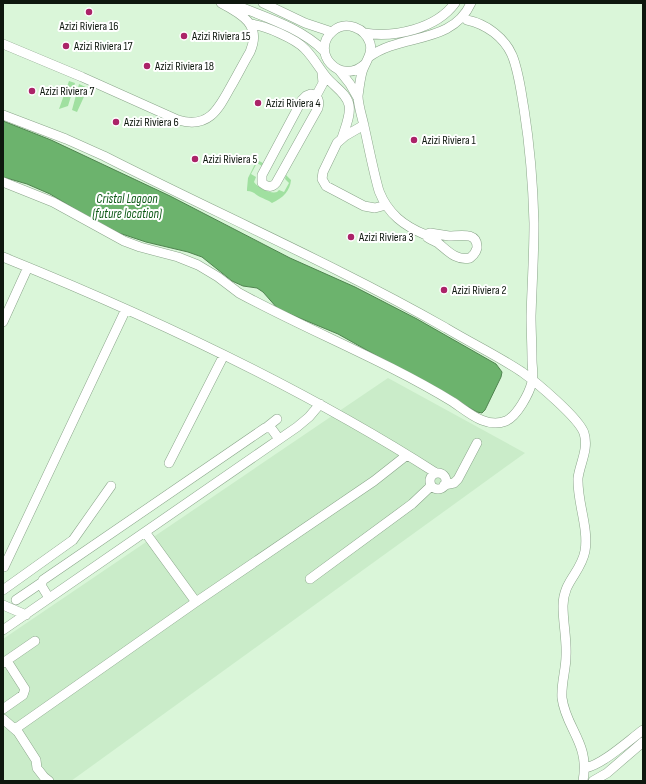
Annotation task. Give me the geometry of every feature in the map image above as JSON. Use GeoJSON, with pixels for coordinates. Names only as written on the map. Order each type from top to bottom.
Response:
{"type":"FeatureCollection","features":[{"type":"Feature","properties":{"kind":"street"},"geometry":{"type":"LineString","coordinates":[[3,44],[76,74],[178,120],[194,122],[208,117],[220,107],[252,48],[253,34],[250,24],[240,14],[221,3]]}},
{"type":"Feature","properties":{"kind":"street"},"geometry":{"type":"LineString","coordinates":[[232,3],[301,32],[324,51],[331,65],[339,70],[350,84],[358,98],[377,184],[386,205],[401,222],[426,235],[427,238],[458,257],[470,258],[476,250],[476,243],[470,236],[450,236],[429,233],[426,235]]}},
{"type":"Feature","properties":{"kind":"street"},"geometry":{"type":"LineString","coordinates":[[262,3],[305,23],[332,32]]}},
{"type":"Feature","properties":{"kind":"street"},"geometry":{"type":"LineString","coordinates":[[364,33],[393,34],[429,25],[442,18],[455,3]]}},
{"type":"Feature","properties":{"kind":"street"},"geometry":{"type":"LineString","coordinates":[[339,70],[353,71],[379,50],[391,45],[433,35],[445,30],[456,23],[471,3]]}},
{"type":"Feature","properties":{"kind":"street"},"geometry":{"type":"LineString","coordinates":[[3,182],[53,202],[140,247],[178,257],[198,265],[218,276],[239,293],[402,374],[483,421],[498,423],[511,418],[521,406],[533,381],[532,315],[534,249],[533,198],[529,146],[521,95],[512,56],[504,42],[493,32],[467,20]]}},
{"type":"Feature","properties":{"kind":"street"},"geometry":{"type":"LineString","coordinates":[[250,24],[263,26],[297,42],[347,99],[350,107],[342,138]]}},
{"type":"Feature","properties":{"kind":"street"},"geometry":{"type":"LineString","coordinates":[[324,51],[326,41],[336,29],[345,26],[356,27],[364,33],[369,42],[370,52],[360,81],[358,98]]}},
{"type":"Feature","properties":{"kind":"street"},"geometry":{"type":"LineString","coordinates":[[317,98],[308,95],[302,100],[262,175],[261,180],[264,185],[272,186],[276,183],[318,108],[319,104],[317,98],[322,83],[322,72]]}},
{"type":"Feature","properties":{"kind":"street"},"geometry":{"type":"LineString","coordinates":[[317,98],[328,89],[335,86]]}},
{"type":"Feature","properties":{"kind":"street"},"geometry":{"type":"LineString","coordinates":[[3,115],[66,139],[104,156],[412,309],[521,372],[573,416],[583,431],[586,442],[578,482],[585,537],[585,551],[582,563],[566,587],[563,599],[566,655],[562,689],[565,709],[581,746],[585,768],[583,781]]}},
{"type":"Feature","properties":{"kind":"street"},"geometry":{"type":"LineString","coordinates":[[364,125],[342,138],[335,146],[323,172],[323,182],[329,187],[364,206],[375,208],[386,205]]}},
{"type":"Feature","properties":{"kind":"street"},"geometry":{"type":"LineString","coordinates":[[3,257],[126,309],[320,404],[436,473],[439,473],[445,479],[444,486]]}},
{"type":"Feature","properties":{"kind":"street"},"geometry":{"type":"LineString","coordinates":[[3,322],[28,267]]}},
{"type":"Feature","properties":{"kind":"street"},"geometry":{"type":"LineString","coordinates":[[4,567],[126,309]]}},
{"type":"Feature","properties":{"kind":"street"},"geometry":{"type":"LineString","coordinates":[[169,463],[224,356]]}},
{"type":"Feature","properties":{"kind":"street"},"geometry":{"type":"LineString","coordinates":[[3,630],[279,440],[303,422],[320,404]]}},
{"type":"Feature","properties":{"kind":"street"},"geometry":{"type":"LineString","coordinates":[[16,600],[277,419]]}},
{"type":"Feature","properties":{"kind":"street"},"geometry":{"type":"LineString","coordinates":[[267,427],[271,428],[279,440]]}},
{"type":"Feature","properties":{"kind":"street"},"geometry":{"type":"LineString","coordinates":[[431,486],[439,489],[454,483],[458,479],[477,443]]}},
{"type":"Feature","properties":{"kind":"street"},"geometry":{"type":"LineString","coordinates":[[15,729],[196,602],[374,481],[407,455]]}},
{"type":"Feature","properties":{"kind":"street"},"geometry":{"type":"LineString","coordinates":[[431,486],[431,477],[436,473]]}},
{"type":"Feature","properties":{"kind":"street"},"geometry":{"type":"LineString","coordinates":[[3,590],[72,540],[111,486]]}},
{"type":"Feature","properties":{"kind":"street"},"geometry":{"type":"LineString","coordinates":[[310,579],[412,504],[431,486]]}},
{"type":"Feature","properties":{"kind":"street"},"geometry":{"type":"LineString","coordinates":[[145,532],[196,602]]}},
{"type":"Feature","properties":{"kind":"street"},"geometry":{"type":"LineString","coordinates":[[41,583],[49,598]]}},
{"type":"Feature","properties":{"kind":"street"},"geometry":{"type":"LineString","coordinates":[[3,605],[26,615]]}},
{"type":"Feature","properties":{"kind":"street"},"geometry":{"type":"LineString","coordinates":[[3,709],[21,698],[25,692],[24,686],[5,662],[35,641]]}},
{"type":"Feature","properties":{"kind":"street"},"geometry":{"type":"LineString","coordinates":[[3,719],[15,729],[36,760],[37,768],[49,781]]}},
{"type":"Feature","properties":{"kind":"street"},"geometry":{"type":"LineString","coordinates":[[585,768],[600,762],[643,730]]}},
{"type":"Feature","properties":{"kind":"street"},"geometry":{"type":"LineString","coordinates":[[593,781],[607,773],[643,742]]}},
{"type":"Feature","properties":{"kind":"shaded area"},"geometry":{"type":"Polygon","coordinates":[[[69,81],[75,83],[68,106],[59,109],[69,81]]]}},
{"type":"Feature","properties":{"kind":"shaded area"},"geometry":{"type":"Polygon","coordinates":[[[79,84],[88,88],[77,112],[72,110],[79,84]]]}},
{"type":"Feature","properties":{"kind":"shaded area"},"geometry":{"type":"Polygon","coordinates":[[[257,160],[263,163],[262,166],[257,163],[251,174],[256,177],[254,182],[261,188],[271,192],[277,192],[279,190],[284,192],[289,183],[285,179],[286,175],[291,180],[289,188],[285,194],[272,203],[252,192],[247,191],[248,178],[257,160]]]}},
{"type":"Feature","properties":{"kind":"shaded area"},"geometry":{"type":"Polygon","coordinates":[[[388,378],[525,453],[71,781],[3,781],[3,639],[388,378]]]}},
{"type":"Feature","properties":{"kind":"water","name":"Cristal Lagoon (future location)"},"geometry":{"type":"Polygon","coordinates":[[[3,121],[51,140],[170,196],[290,258],[355,287],[417,319],[496,364],[502,372],[501,377],[485,410],[482,413],[477,412],[338,334],[278,309],[263,292],[257,288],[243,286],[232,281],[202,257],[119,233],[95,221],[50,194],[27,184],[3,177],[3,121]]]}},
{"type":"Feature","properties":{"kind":"place","name":"Azizi Riviera 16"},"geometry":{"type":"Point","coordinates":[89,12]}},
{"type":"Feature","properties":{"kind":"place","name":"Azizi Riviera 15"},"geometry":{"type":"Point","coordinates":[184,36]}},
{"type":"Feature","properties":{"kind":"place","name":"Azizi Riviera 17"},"geometry":{"type":"Point","coordinates":[66,46]}},
{"type":"Feature","properties":{"kind":"place","name":"Azizi Riviera 18"},"geometry":{"type":"Point","coordinates":[147,66]}},
{"type":"Feature","properties":{"kind":"place","name":"Azizi Riviera 7"},"geometry":{"type":"Point","coordinates":[32,91]}},
{"type":"Feature","properties":{"kind":"place","name":"Azizi Riviera 4"},"geometry":{"type":"Point","coordinates":[258,103]}},
{"type":"Feature","properties":{"kind":"place","name":"Azizi Riviera 6"},"geometry":{"type":"Point","coordinates":[116,122]}},
{"type":"Feature","properties":{"kind":"place","name":"Azizi Riviera 1"},"geometry":{"type":"Point","coordinates":[414,140]}},
{"type":"Feature","properties":{"kind":"place","name":"Azizi Riviera 5"},"geometry":{"type":"Point","coordinates":[195,159]}},
{"type":"Feature","properties":{"kind":"place","name":"Azizi Riviera 3"},"geometry":{"type":"Point","coordinates":[351,237]}},
{"type":"Feature","properties":{"kind":"place","name":"Azizi Riviera 2"},"geometry":{"type":"Point","coordinates":[444,290]}}]}
